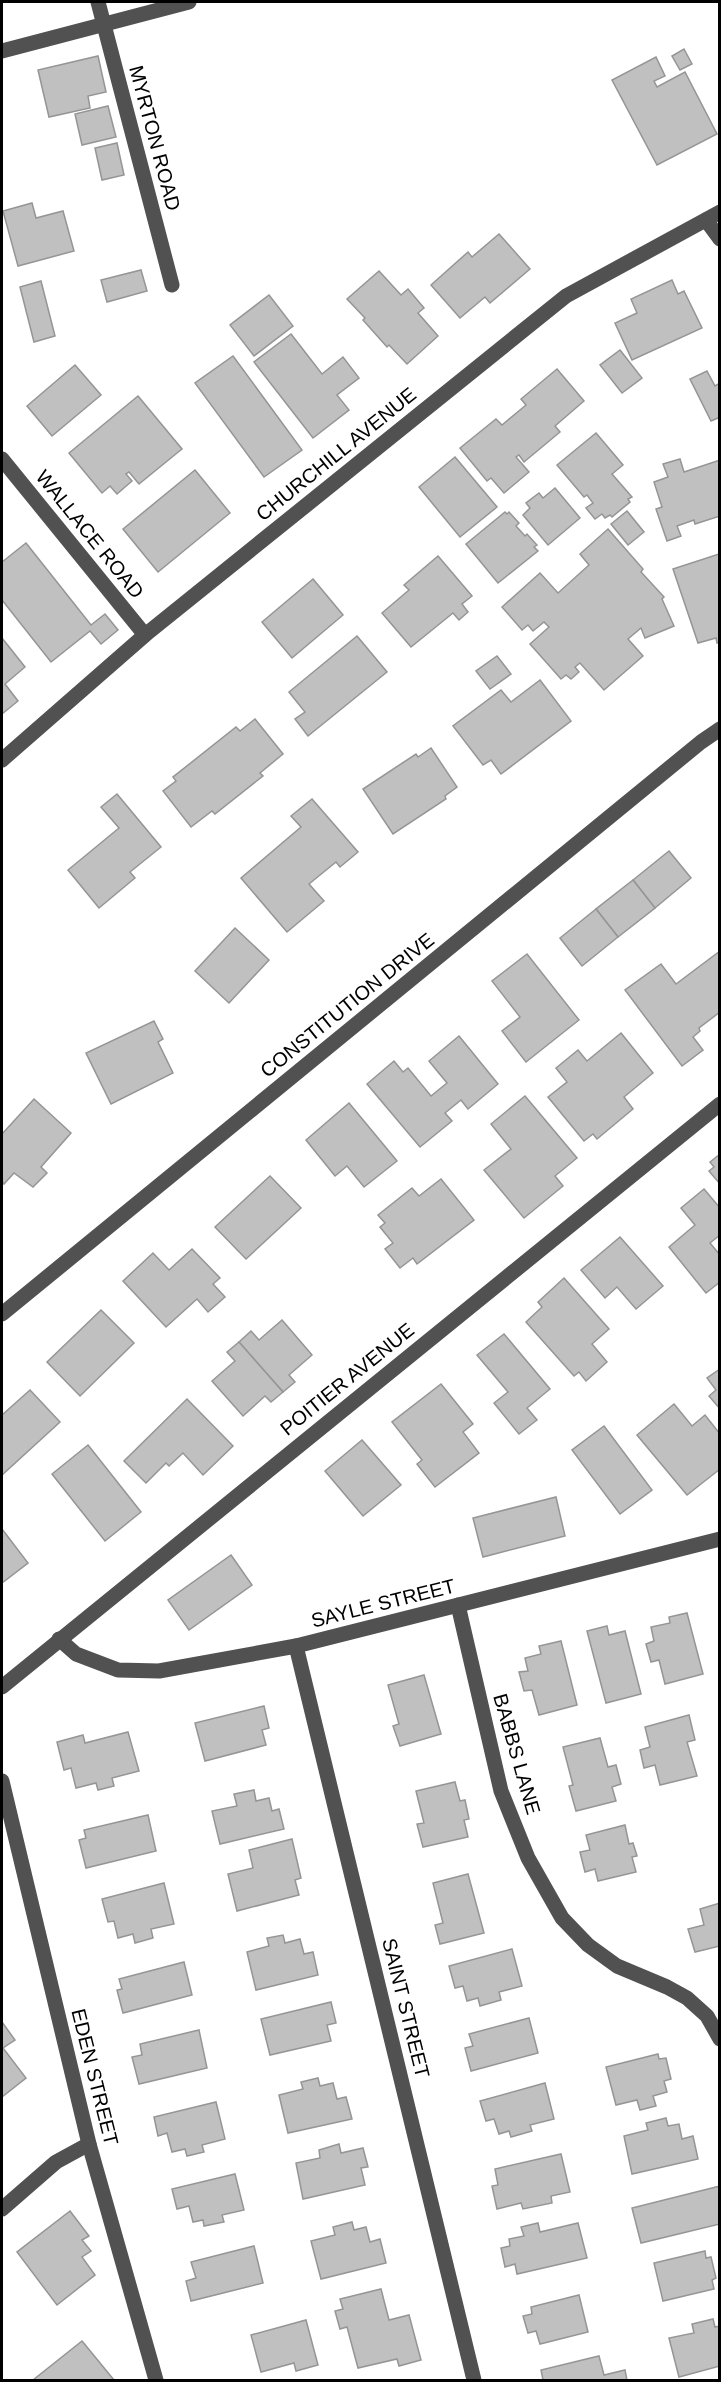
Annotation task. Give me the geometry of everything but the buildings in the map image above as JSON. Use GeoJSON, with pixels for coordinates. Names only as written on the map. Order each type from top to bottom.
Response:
{"type":"FeatureCollection","features":[{"type":"Feature","properties":{"kind":"street","name":"MYRTON ROAD"},"geometry":{"type":"LineString","coordinates":[[98,2],[172,285]]}},
{"type":"Feature","properties":{"kind":"street"},"geometry":{"type":"LineString","coordinates":[[2,51],[189,2]]}},
{"type":"Feature","properties":{"kind":"street"},"geometry":{"type":"LineString","coordinates":[[713,216],[720,239]]}},
{"type":"Feature","properties":{"kind":"street","name":"CHURCHILL AVENUE"},"geometry":{"type":"LineString","coordinates":[[2,760],[145,635],[566,296],[713,216]]}},
{"type":"Feature","properties":{"kind":"street","name":"WALLACE ROAD"},"geometry":{"type":"LineString","coordinates":[[2,459],[145,635]]}},
{"type":"Feature","properties":{"kind":"street","name":"CONSTITUTION DRIVE"},"geometry":{"type":"LineString","coordinates":[[2,1314],[692,749],[720,729]]}},
{"type":"Feature","properties":{"kind":"street","name":"POITIER AVENUE"},"geometry":{"type":"LineString","coordinates":[[2,1687],[720,1104]]}},
{"type":"Feature","properties":{"kind":"street","name":"SAYLE STREET"},"geometry":{"type":"LineString","coordinates":[[59,1639],[76,1654],[118,1670],[159,1671],[296,1646],[720,1539]]}},
{"type":"Feature","properties":{"kind":"street","name":"BABBS LANE"},"geometry":{"type":"LineString","coordinates":[[458,1605],[501,1791],[528,1858],[562,1918],[588,1945],[617,1966],[687,1998],[706,2016],[720,2039]]}},
{"type":"Feature","properties":{"kind":"street","name":"SAINT STREET"},"geometry":{"type":"LineString","coordinates":[[296,1646],[474,2380]]}},
{"type":"Feature","properties":{"kind":"street","name":"EDEN STREET"},"geometry":{"type":"LineString","coordinates":[[2,1781],[89,2144],[156,2380]]}},
{"type":"Feature","properties":{"kind":"street"},"geometry":{"type":"LineString","coordinates":[[2,2209],[56,2162],[89,2144]]}}]}
